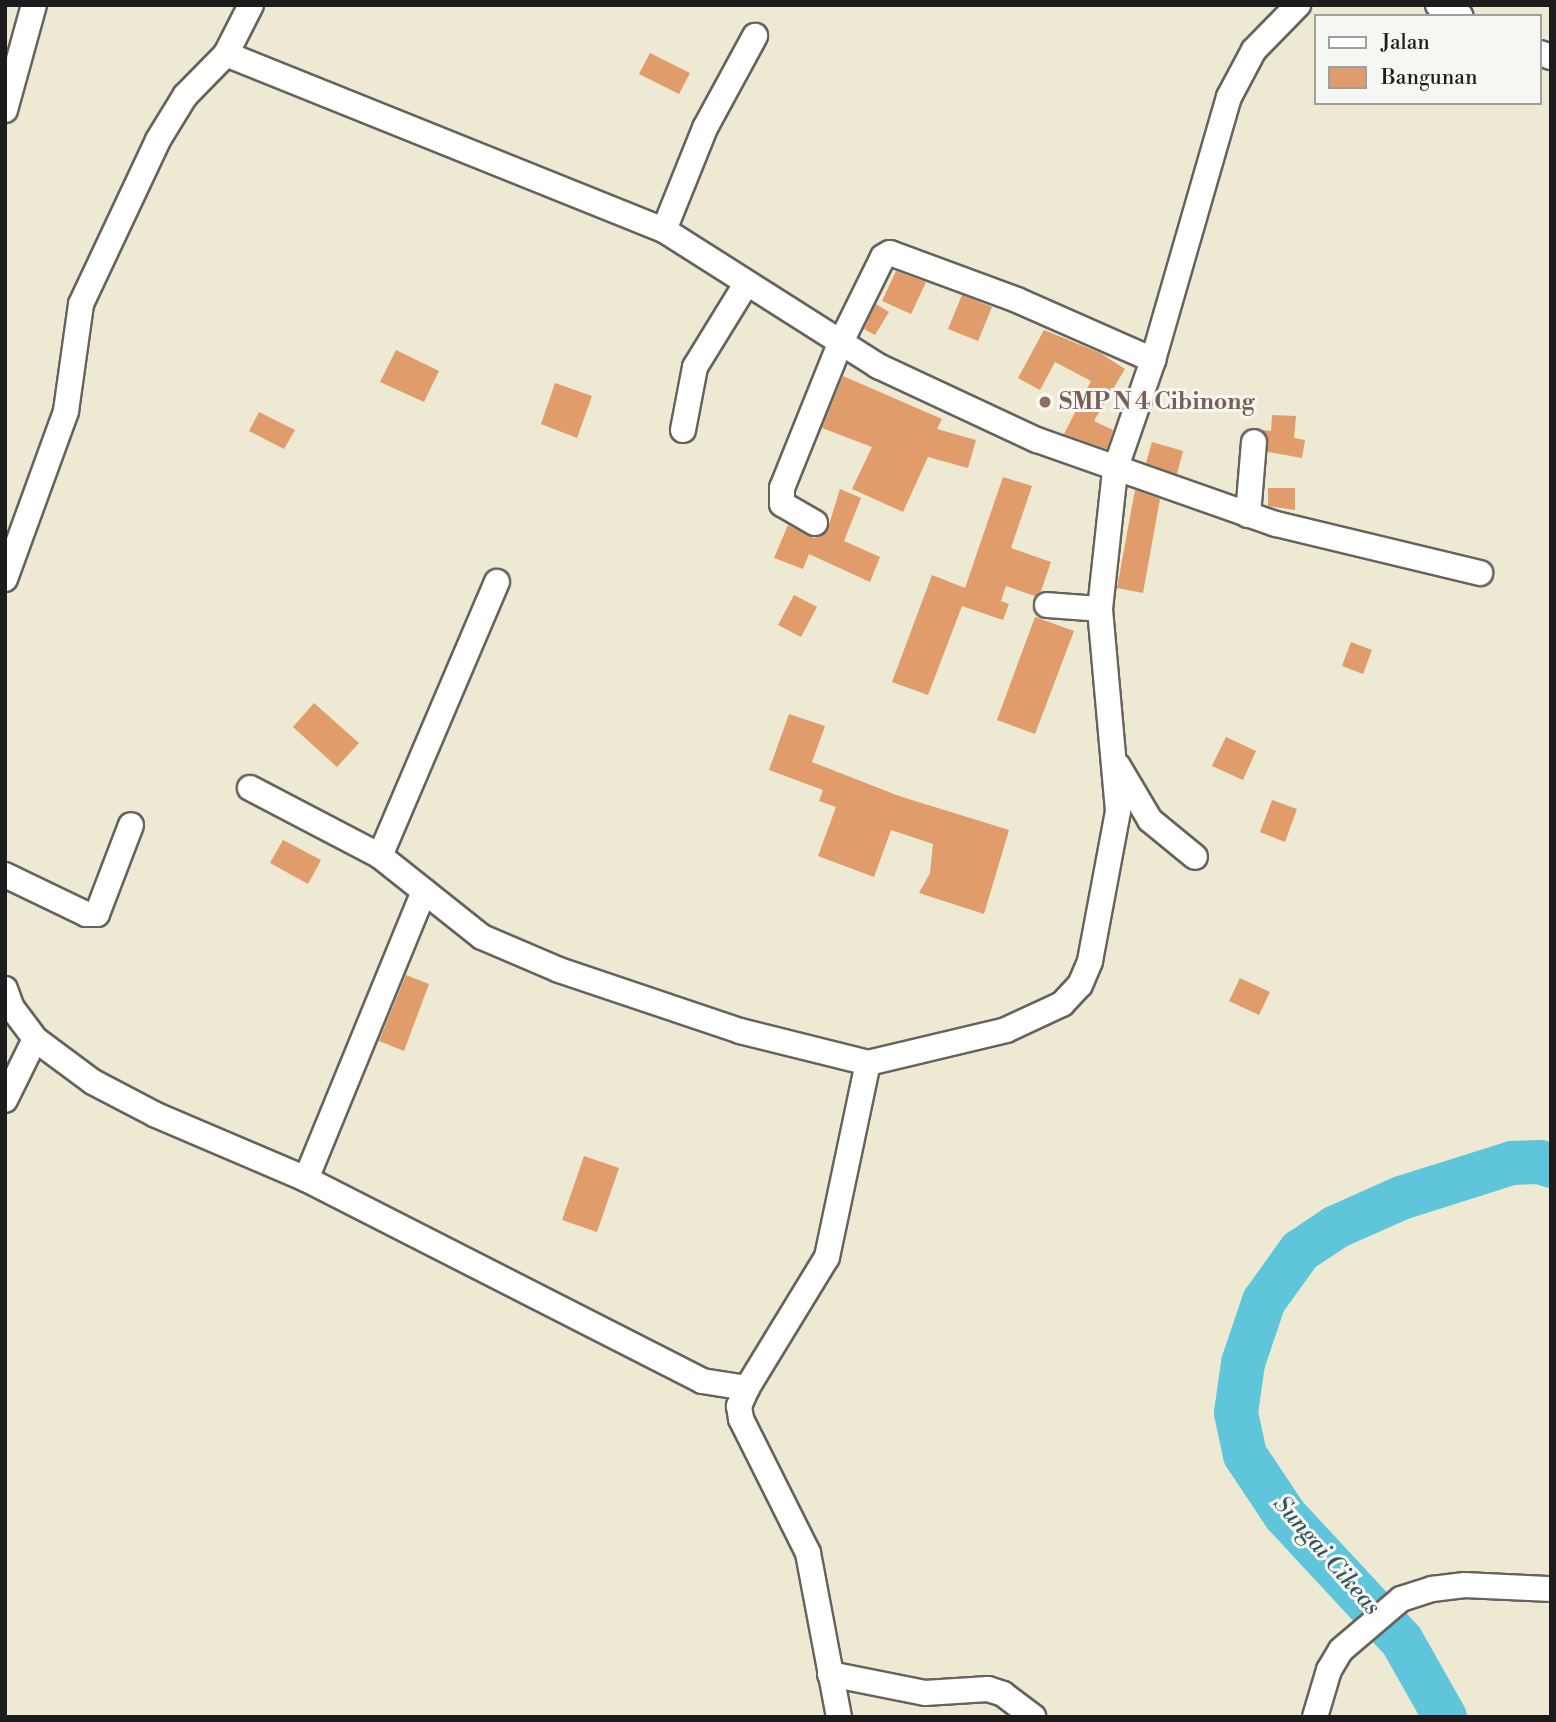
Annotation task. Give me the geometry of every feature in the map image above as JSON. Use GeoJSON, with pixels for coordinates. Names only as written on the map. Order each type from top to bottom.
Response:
{"type":"FeatureCollection","features":[{"type":"Feature","properties":{"kind":"street"},"geometry":{"type":"LineString","coordinates":[[5,579],[65,411],[81,304],[158,140],[185,96],[226,54],[251,5]]}},
{"type":"Feature","properties":{"kind":"street"},"geometry":{"type":"LineString","coordinates":[[250,788],[380,856],[482,937],[559,970],[665,1009],[868,1063],[1038,1018],[1062,1004],[1080,985],[1090,961],[1111,867],[1118,811],[1116,764],[1100,609],[1115,470],[1153,360],[1228,97],[1254,50],[1298,5]]}},
{"type":"Feature","properties":{"kind":"street"},"geometry":{"type":"LineString","coordinates":[[1438,5],[1457,14]]}},
{"type":"Feature","properties":{"kind":"street"},"geometry":{"type":"LineString","coordinates":[[5,110],[22,16]]}},
{"type":"Feature","properties":{"kind":"street"},"geometry":{"type":"LineString","coordinates":[[664,230],[710,117],[755,36]]}},
{"type":"Feature","properties":{"kind":"street"},"geometry":{"type":"LineString","coordinates":[[226,54],[664,230],[840,344],[972,412],[1115,470],[1248,515],[1344,543],[1480,573]]}},
{"type":"Feature","properties":{"kind":"street"},"geometry":{"type":"LineString","coordinates":[[815,523],[788,509],[781,497],[840,344],[883,257],[898,253],[1153,360]]}},
{"type":"Feature","properties":{"kind":"street"},"geometry":{"type":"LineString","coordinates":[[683,430],[695,367],[746,284]]}},
{"type":"Feature","properties":{"kind":"street"},"geometry":{"type":"LineString","coordinates":[[1248,515],[1254,442]]}},
{"type":"Feature","properties":{"kind":"street"},"geometry":{"type":"LineString","coordinates":[[380,856],[498,582]]}},
{"type":"Feature","properties":{"kind":"street"},"geometry":{"type":"LineString","coordinates":[[1047,605],[1100,609]]}},
{"type":"Feature","properties":{"kind":"street"},"geometry":{"type":"LineString","coordinates":[[1116,764],[1150,820],[1195,857]]}},
{"type":"Feature","properties":{"kind":"street"},"geometry":{"type":"LineString","coordinates":[[5,875],[86,914],[97,914],[131,825]]}},
{"type":"Feature","properties":{"kind":"street"},"geometry":{"type":"LineString","coordinates":[[306,1179],[424,891]]}},
{"type":"Feature","properties":{"kind":"street"},"geometry":{"type":"LineString","coordinates":[[5,992],[35,1039],[93,1082],[156,1115],[306,1179],[702,1381],[747,1388]]}},
{"type":"Feature","properties":{"kind":"street"},"geometry":{"type":"LineString","coordinates":[[5,1100],[35,1039]]}},
{"type":"Feature","properties":{"kind":"street"},"geometry":{"type":"LineString","coordinates":[[839,1717],[808,1553],[741,1419],[739,1406],[747,1388],[827,1257],[868,1063]]}},
{"type":"Feature","properties":{"kind":"street"},"geometry":{"type":"LineString","coordinates":[[1315,1717],[1329,1670],[1341,1650],[1401,1599],[1432,1589],[1465,1585],[1551,1589]]}},
{"type":"Feature","properties":{"kind":"street"},"geometry":{"type":"LineString","coordinates":[[830,1674],[925,1693],[988,1689],[1003,1694],[1033,1717]]}},
{"type":"Feature","properties":{"kind":"building"},"geometry":{"type":"Polygon","coordinates":[[[650,53],[690,73],[679,94],[639,74],[650,53]]]}},
{"type":"Feature","properties":{"kind":"building"},"geometry":{"type":"Polygon","coordinates":[[[896,271],[926,282],[911,314],[882,301],[896,271]]]}},
{"type":"Feature","properties":{"kind":"building"},"geometry":{"type":"Polygon","coordinates":[[[962,295],[992,307],[978,341],[948,329],[962,295]]]}},
{"type":"Feature","properties":{"kind":"building"},"geometry":{"type":"Polygon","coordinates":[[[876,304],[889,312],[875,335],[864,329],[876,304]]]}},
{"type":"Feature","properties":{"kind":"building"},"geometry":{"type":"Polygon","coordinates":[[[1044,330],[1100,353],[1125,369],[1094,421],[1113,430],[1107,449],[1064,434],[1091,381],[1055,362],[1040,390],[1018,378],[1044,330]]]}},
{"type":"Feature","properties":{"kind":"building"},"geometry":{"type":"Polygon","coordinates":[[[396,350],[439,371],[424,402],[380,382],[396,350]]]}},
{"type":"Feature","properties":{"kind":"building"},"geometry":{"type":"Polygon","coordinates":[[[843,376],[942,419],[937,429],[976,440],[968,468],[928,457],[903,512],[852,489],[872,447],[822,428],[843,376]]]}},
{"type":"Feature","properties":{"kind":"building"},"geometry":{"type":"Polygon","coordinates":[[[555,383],[592,396],[577,438],[541,424],[555,383]]]}},
{"type":"Feature","properties":{"kind":"building"},"geometry":{"type":"Polygon","coordinates":[[[259,412],[295,430],[284,449],[249,431],[259,412]]]}},
{"type":"Feature","properties":{"kind":"building"},"geometry":{"type":"Polygon","coordinates":[[[1272,415],[1296,416],[1294,438],[1305,440],[1302,458],[1268,452],[1263,430],[1271,431],[1272,415]]]}},
{"type":"Feature","properties":{"kind":"building"},"geometry":{"type":"Polygon","coordinates":[[[1152,442],[1183,451],[1177,474],[1146,463],[1152,442]]]}},
{"type":"Feature","properties":{"kind":"building"},"geometry":{"type":"Polygon","coordinates":[[[1003,477],[1032,486],[1011,548],[1051,562],[1041,591],[1035,596],[1006,586],[1001,601],[1009,604],[1003,620],[962,606],[928,695],[892,682],[932,575],[965,588],[1003,477]]]}},
{"type":"Feature","properties":{"kind":"building"},"geometry":{"type":"Polygon","coordinates":[[[1268,488],[1295,488],[1295,510],[1268,506],[1268,488]]]}},
{"type":"Feature","properties":{"kind":"building"},"geometry":{"type":"Polygon","coordinates":[[[840,489],[861,498],[844,541],[880,557],[870,582],[809,554],[803,569],[774,558],[788,525],[814,538],[827,531],[840,489]]]}},
{"type":"Feature","properties":{"kind":"building"},"geometry":{"type":"Polygon","coordinates":[[[1135,490],[1160,499],[1143,593],[1117,588],[1135,490]]]}},
{"type":"Feature","properties":{"kind":"building"},"geometry":{"type":"Polygon","coordinates":[[[794,595],[817,607],[801,637],[778,625],[794,595]]]}},
{"type":"Feature","properties":{"kind":"building"},"geometry":{"type":"Polygon","coordinates":[[[1035,617],[1074,631],[1035,734],[997,720],[1035,617]]]}},
{"type":"Feature","properties":{"kind":"building"},"geometry":{"type":"Polygon","coordinates":[[[1351,642],[1372,650],[1363,674],[1342,666],[1351,642]]]}},
{"type":"Feature","properties":{"kind":"building"},"geometry":{"type":"Polygon","coordinates":[[[314,703],[359,743],[337,767],[293,727],[314,703]]]}},
{"type":"Feature","properties":{"kind":"building"},"geometry":{"type":"Polygon","coordinates":[[[789,714],[825,726],[812,762],[899,796],[1009,830],[984,914],[919,893],[930,873],[933,844],[891,830],[874,877],[818,856],[836,807],[819,801],[823,790],[769,770],[789,714]]]}},
{"type":"Feature","properties":{"kind":"building"},"geometry":{"type":"Polygon","coordinates":[[[1226,737],[1256,751],[1243,780],[1212,766],[1226,737]]]}},
{"type":"Feature","properties":{"kind":"building"},"geometry":{"type":"Polygon","coordinates":[[[1272,800],[1297,809],[1285,842],[1260,832],[1272,800]]]}},
{"type":"Feature","properties":{"kind":"building"},"geometry":{"type":"Polygon","coordinates":[[[283,840],[321,860],[308,884],[270,863],[283,840]]]}},
{"type":"Feature","properties":{"kind":"building"},"geometry":{"type":"Polygon","coordinates":[[[406,975],[429,984],[404,1051],[379,1041],[406,975]]]}},
{"type":"Feature","properties":{"kind":"building"},"geometry":{"type":"Polygon","coordinates":[[[1240,978],[1270,992],[1259,1015],[1229,1001],[1240,978]]]}},
{"type":"Feature","properties":{"kind":"building"},"geometry":{"type":"Polygon","coordinates":[[[584,1156],[619,1168],[597,1232],[562,1220],[584,1156]]]}},
{"type":"Feature","properties":{"kind":"waterway","name":"Sungai Cikeas"},"geometry":{"type":"LineString","coordinates":[[1445,1717],[1402,1641],[1285,1515],[1245,1455],[1236,1413],[1243,1363],[1264,1301],[1300,1251],[1336,1227],[1401,1198],[1512,1163],[1540,1162],[1551,1166]]}},
{"type":"Feature","properties":{"kind":"place","name":"SMP N 4 Cibinong"},"geometry":{"type":"Point","coordinates":[1045,402]}}]}
